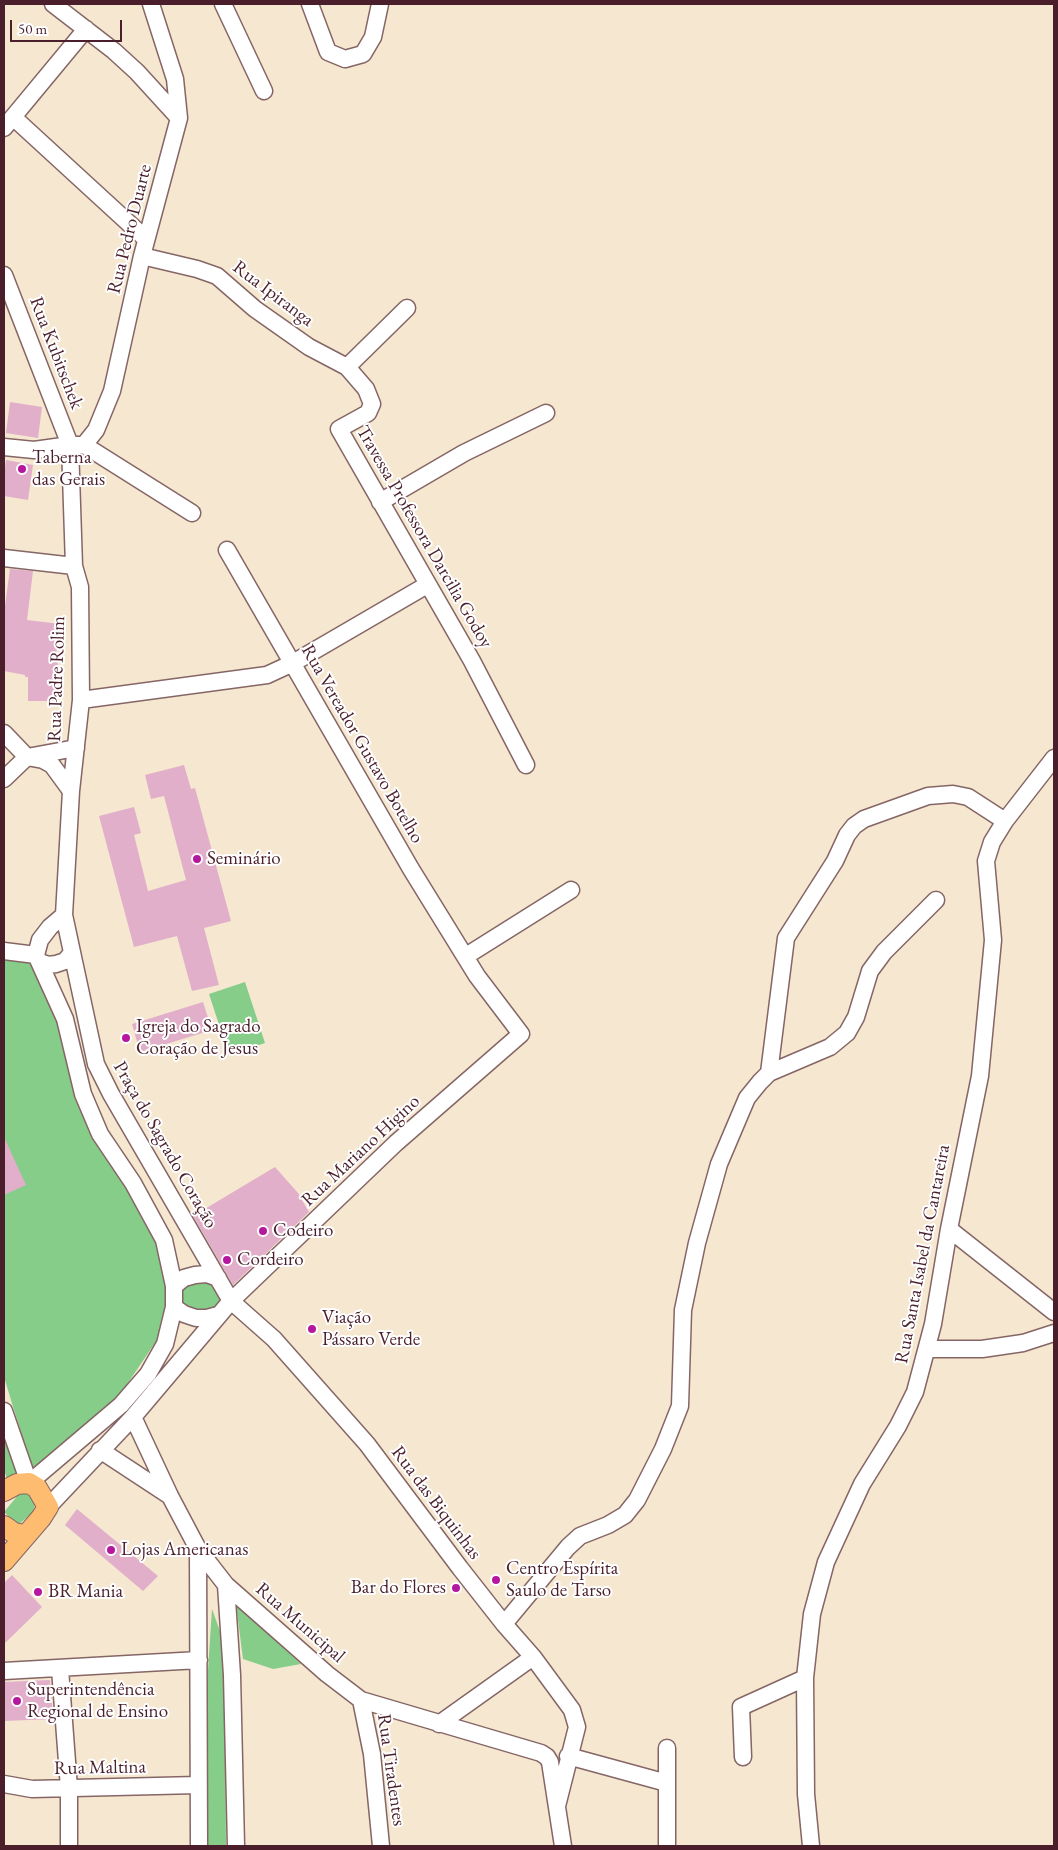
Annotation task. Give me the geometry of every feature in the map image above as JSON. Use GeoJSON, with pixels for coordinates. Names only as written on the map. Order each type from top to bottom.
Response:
{"type":"FeatureCollection","features":[{"type":"Feature","properties":{"kind":"main road"},"geometry":{"type":"LineString","coordinates":[[4,1491],[17,1484],[29,1483],[38,1488],[48,1507],[41,1518],[4,1561]]}},
{"type":"Feature","properties":{"kind":"main road"},"geometry":{"type":"LineString","coordinates":[[4,1526],[14,1533],[25,1535]]}},
{"type":"Feature","properties":{"kind":"street"},"geometry":{"type":"LineString","coordinates":[[53,4],[137,72],[179,118]]}},
{"type":"Feature","properties":{"kind":"street","name":"Rua Pedro Duarte"},"geometry":{"type":"LineString","coordinates":[[77,445],[96,430],[112,391],[146,239],[179,118],[175,79],[151,4]]}},
{"type":"Feature","properties":{"kind":"street"},"geometry":{"type":"LineString","coordinates":[[223,4],[264,92]]}},
{"type":"Feature","properties":{"kind":"street"},"geometry":{"type":"LineString","coordinates":[[310,4],[328,52],[345,59],[363,54],[373,37],[380,4]]}},
{"type":"Feature","properties":{"kind":"street"},"geometry":{"type":"LineString","coordinates":[[86,29],[9,122],[146,239]]}},
{"type":"Feature","properties":{"kind":"street","name":"Rua Ipiranga"},"geometry":{"type":"LineString","coordinates":[[142,256],[197,269],[217,276],[256,309],[302,341],[347,367]]}},
{"type":"Feature","properties":{"kind":"street","name":"Rua Kubitschek"},"geometry":{"type":"LineString","coordinates":[[4,276],[77,445]]}},
{"type":"Feature","properties":{"kind":"street"},"geometry":{"type":"LineString","coordinates":[[347,367],[407,308]]}},
{"type":"Feature","properties":{"kind":"street","name":"Travessa Professora Darcilia Godoy"},"geometry":{"type":"LineString","coordinates":[[347,367],[366,390],[372,404],[368,413],[339,429],[472,661],[526,765]]}},
{"type":"Feature","properties":{"kind":"street"},"geometry":{"type":"LineString","coordinates":[[380,502],[464,453],[546,413]]}},
{"type":"Feature","properties":{"kind":"street"},"geometry":{"type":"LineString","coordinates":[[4,446],[34,450],[77,445],[192,513]]}},
{"type":"Feature","properties":{"kind":"street","name":"Rua Padre Rolim"},"geometry":{"type":"LineString","coordinates":[[64,915],[71,791],[80,700],[80,587],[74,566],[77,445]]}},
{"type":"Feature","properties":{"kind":"street","name":"Rua Vereador Gustavo Botelho"},"geometry":{"type":"LineString","coordinates":[[227,550],[411,869],[477,976],[521,1034]]}},
{"type":"Feature","properties":{"kind":"street"},"geometry":{"type":"LineString","coordinates":[[4,558],[74,566]]}},
{"type":"Feature","properties":{"kind":"street"},"geometry":{"type":"LineString","coordinates":[[80,700],[267,675],[293,663],[427,584]]}},
{"type":"Feature","properties":{"kind":"street"},"geometry":{"type":"LineString","coordinates":[[4,733],[27,757],[43,760],[52,765],[71,791]]}},
{"type":"Feature","properties":{"kind":"street"},"geometry":{"type":"LineString","coordinates":[[4,779],[27,757],[76,748]]}},
{"type":"Feature","properties":{"kind":"street","name":"Rua Santa Isabel da Cantareira"},"geometry":{"type":"LineString","coordinates":[[811,1846],[806,1794],[805,1678],[812,1614],[826,1562],[862,1484],[898,1426],[915,1392],[934,1324],[949,1229],[980,1076],[993,940],[986,862],[992,842],[1005,821],[1054,758]]}},
{"type":"Feature","properties":{"kind":"street"},"geometry":{"type":"LineString","coordinates":[[770,1073],[786,938],[835,861],[847,835],[854,826],[864,819],[928,796],[953,794],[968,797],[1005,821]]}},
{"type":"Feature","properties":{"kind":"street"},"geometry":{"type":"LineString","coordinates":[[466,956],[571,890]]}},
{"type":"Feature","properties":{"kind":"street"},"geometry":{"type":"LineString","coordinates":[[504,1624],[568,1547],[580,1536],[608,1525],[625,1515],[637,1500],[663,1449],[680,1406],[683,1310],[697,1243],[719,1164],[747,1098],[770,1073],[830,1046],[847,1033],[856,1017],[870,971],[884,952],[936,900]]}},
{"type":"Feature","properties":{"kind":"street"},"geometry":{"type":"LineString","coordinates":[[4,1411],[29,1483],[121,1406],[148,1374],[165,1344],[174,1307],[174,1286],[164,1240],[133,1183],[100,1134],[83,1094],[65,1019],[38,959],[40,940],[50,927],[64,915]]}},
{"type":"Feature","properties":{"kind":"street","name":"Praça do Sagrado Coração"},"geometry":{"type":"LineString","coordinates":[[64,915],[96,1064],[111,1094],[230,1301]]}},
{"type":"Feature","properties":{"kind":"street"},"geometry":{"type":"LineString","coordinates":[[4,951],[38,959],[48,965],[65,961],[71,954]]}},
{"type":"Feature","properties":{"kind":"street","name":"Rua Mariano Higino"},"geometry":{"type":"LineString","coordinates":[[230,1301],[396,1143],[521,1034]]}},
{"type":"Feature","properties":{"kind":"street"},"geometry":{"type":"LineString","coordinates":[[949,1229],[1054,1312]]}},
{"type":"Feature","properties":{"kind":"street"},"geometry":{"type":"LineString","coordinates":[[174,1286],[184,1278],[194,1275],[207,1274],[218,1278]]}},
{"type":"Feature","properties":{"kind":"street"},"geometry":{"type":"LineString","coordinates":[[48,1507],[133,1417],[230,1301]]}},
{"type":"Feature","properties":{"kind":"street","name":"Rua das Biquinhas"},"geometry":{"type":"LineString","coordinates":[[230,1301],[274,1340],[367,1444],[572,1710],[577,1727],[568,1756],[557,1806]]}},
{"type":"Feature","properties":{"kind":"street"},"geometry":{"type":"LineString","coordinates":[[174,1307],[184,1314],[196,1318],[218,1315]]}},
{"type":"Feature","properties":{"kind":"street"},"geometry":{"type":"LineString","coordinates":[[927,1349],[982,1349],[1024,1342],[1054,1333]]}},
{"type":"Feature","properties":{"kind":"street","name":"Rua Municipal"},"geometry":{"type":"LineString","coordinates":[[133,1417],[170,1496],[198,1548],[226,1585],[327,1674],[361,1700]]}},
{"type":"Feature","properties":{"kind":"street"},"geometry":{"type":"LineString","coordinates":[[100,1450],[170,1496]]}},
{"type":"Feature","properties":{"kind":"street"},"geometry":{"type":"LineString","coordinates":[[198,1548],[199,1846]]}},
{"type":"Feature","properties":{"kind":"street"},"geometry":{"type":"LineString","coordinates":[[226,1585],[232,1675],[236,1846]]}},
{"type":"Feature","properties":{"kind":"street"},"geometry":{"type":"LineString","coordinates":[[439,1724],[533,1657]]}},
{"type":"Feature","properties":{"kind":"street"},"geometry":{"type":"LineString","coordinates":[[4,1671],[199,1660]]}},
{"type":"Feature","properties":{"kind":"street"},"geometry":{"type":"LineString","coordinates":[[60,1669],[68,1788],[69,1846]]}},
{"type":"Feature","properties":{"kind":"street"},"geometry":{"type":"LineString","coordinates":[[743,1756],[741,1707],[805,1678]]}},
{"type":"Feature","properties":{"kind":"street"},"geometry":{"type":"LineString","coordinates":[[361,1700],[544,1755],[550,1762],[563,1846]]}},
{"type":"Feature","properties":{"kind":"street","name":"Rua Tiradentes"},"geometry":{"type":"LineString","coordinates":[[361,1700],[372,1754],[381,1846]]}},
{"type":"Feature","properties":{"kind":"street"},"geometry":{"type":"LineString","coordinates":[[667,1748],[667,1846]]}},
{"type":"Feature","properties":{"kind":"street"},"geometry":{"type":"LineString","coordinates":[[568,1756],[667,1783]]}},
{"type":"Feature","properties":{"kind":"street","name":"Rua Maltina"},"geometry":{"type":"LineString","coordinates":[[4,1784],[32,1790],[198,1786]]}},
{"type":"Feature","properties":{"kind":"green space"},"geometry":{"type":"Polygon","coordinates":[[[4,958],[33,963],[56,1009],[74,1087],[158,1240],[170,1297],[159,1337],[117,1399],[33,1472],[4,1377],[4,958]]]}},
{"type":"Feature","properties":{"kind":"green space"},"geometry":{"type":"Polygon","coordinates":[[[245,982],[265,1043],[229,1055],[209,994],[245,982]]]}},
{"type":"Feature","properties":{"kind":"green space"},"geometry":{"type":"Polygon","coordinates":[[[215,1281],[227,1301],[206,1316],[178,1305],[178,1288],[185,1283],[215,1281]]]}},
{"type":"Feature","properties":{"kind":"green space"},"geometry":{"type":"Polygon","coordinates":[[[4,1424],[21,1477],[7,1480],[4,1469],[4,1424]]]}},
{"type":"Feature","properties":{"kind":"green space"},"geometry":{"type":"Polygon","coordinates":[[[30,1491],[36,1503],[32,1513],[18,1525],[4,1512],[19,1494],[30,1491]]]}},
{"type":"Feature","properties":{"kind":"green space"},"geometry":{"type":"Polygon","coordinates":[[[236,1604],[301,1664],[273,1669],[243,1659],[236,1604]]]}},
{"type":"Feature","properties":{"kind":"green space"},"geometry":{"type":"Polygon","coordinates":[[[212,1609],[221,1634],[225,1689],[226,1846],[205,1846],[204,1732],[212,1609]]]}},
{"type":"Feature","properties":{"kind":"building"},"geometry":{"type":"Polygon","coordinates":[[[10,402],[42,407],[38,438],[6,433],[10,402]]]}},
{"type":"Feature","properties":{"kind":"building"},"geometry":{"type":"Polygon","coordinates":[[[6,460],[33,465],[28,500],[4,496],[6,460]]]}},
{"type":"Feature","properties":{"kind":"building"},"geometry":{"type":"Polygon","coordinates":[[[10,569],[33,571],[27,620],[60,624],[56,655],[58,656],[57,678],[54,678],[54,701],[28,701],[28,677],[4,671],[4,613],[10,569]]]}},
{"type":"Feature","properties":{"kind":"building","name":"Seminário"},"geometry":{"type":"Polygon","coordinates":[[[184,765],[191,789],[195,788],[231,921],[204,928],[219,985],[192,991],[177,936],[134,947],[99,816],[134,807],[141,833],[134,835],[148,891],[186,880],[164,796],[151,799],[145,775],[184,765]]]}},
{"type":"Feature","properties":{"kind":"building"},"geometry":{"type":"Polygon","coordinates":[[[203,1002],[212,1030],[140,1052],[132,1024],[203,1002]]]}},
{"type":"Feature","properties":{"kind":"building"},"geometry":{"type":"Polygon","coordinates":[[[4,1137],[26,1185],[4,1195],[4,1137]]]}},
{"type":"Feature","properties":{"kind":"building"},"geometry":{"type":"Polygon","coordinates":[[[275,1167],[298,1193],[309,1212],[233,1285],[193,1216],[275,1167]]]}},
{"type":"Feature","properties":{"kind":"building","name":"Lojas Americanas"},"geometry":{"type":"Polygon","coordinates":[[[77,1509],[158,1576],[143,1591],[65,1525],[77,1509]]]}},
{"type":"Feature","properties":{"kind":"building"},"geometry":{"type":"Polygon","coordinates":[[[12,1575],[42,1607],[4,1644],[4,1583],[12,1575]]]}},
{"type":"Feature","properties":{"kind":"building","name":"Superintendência Regional de Ensino"},"geometry":{"type":"Polygon","coordinates":[[[50,1680],[53,1719],[4,1721],[4,1682],[50,1680]]]}},
{"type":"Feature","properties":{"kind":"place","name":"Taberna das Gerais"},"geometry":{"type":"Point","coordinates":[22,469]}},
{"type":"Feature","properties":{"kind":"place","name":"Seminário"},"geometry":{"type":"Point","coordinates":[197,859]}},
{"type":"Feature","properties":{"kind":"place","name":"Igreja do Sagrado Coração de Jesus"},"geometry":{"type":"Point","coordinates":[126,1038]}},
{"type":"Feature","properties":{"kind":"place","name":"Codeiro"},"geometry":{"type":"Point","coordinates":[263,1231]}},
{"type":"Feature","properties":{"kind":"place","name":"Cordeiro"},"geometry":{"type":"Point","coordinates":[227,1260]}},
{"type":"Feature","properties":{"kind":"place","name":"Viação Pássaro Verde"},"geometry":{"type":"Point","coordinates":[312,1329]}},
{"type":"Feature","properties":{"kind":"place","name":"Lojas Americanas"},"geometry":{"type":"Point","coordinates":[111,1550]}},
{"type":"Feature","properties":{"kind":"place","name":"Centro Espírita Saulo de Tarso"},"geometry":{"type":"Point","coordinates":[496,1580]}},
{"type":"Feature","properties":{"kind":"place","name":"Bar do Flores"},"geometry":{"type":"Point","coordinates":[456,1588]}},
{"type":"Feature","properties":{"kind":"place","name":"BR Mania"},"geometry":{"type":"Point","coordinates":[38,1592]}},
{"type":"Feature","properties":{"kind":"place","name":"Superintendência Regional de Ensino"},"geometry":{"type":"Point","coordinates":[17,1701]}}]}
